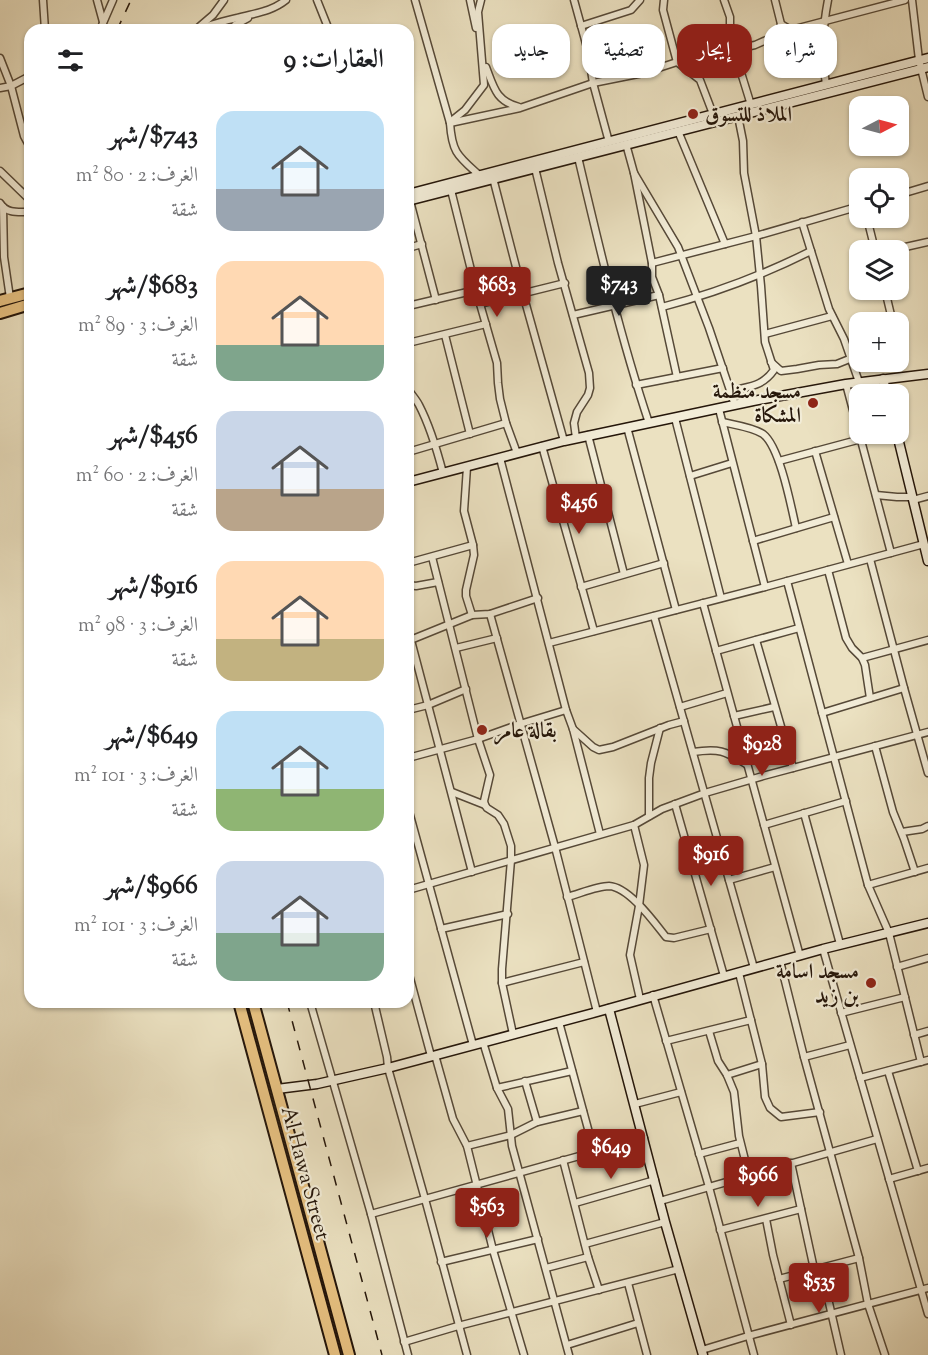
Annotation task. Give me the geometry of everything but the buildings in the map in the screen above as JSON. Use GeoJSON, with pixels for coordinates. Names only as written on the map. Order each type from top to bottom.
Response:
{"type":"FeatureCollection","features":[{"type":"Feature","properties":{"kind":"highway"},"geometry":{"type":"LineString","coordinates":[[5,299],[24,294]]}},
{"type":"Feature","properties":{"kind":"highway"},"geometry":{"type":"LineString","coordinates":[[0,313],[24,308]]}},
{"type":"Feature","properties":{"kind":"highway","name":"Al Hawa Street"},"geometry":{"type":"LineString","coordinates":[[241,1008],[335,1355]]}},
{"type":"Feature","properties":{"kind":"highway","name":"Al Hawa Street"},"geometry":{"type":"LineString","coordinates":[[255,1008],[349,1355]]}},
{"type":"Feature","properties":{"kind":"street"},"geometry":{"type":"LineString","coordinates":[[43,0],[45,24]]}},
{"type":"Feature","properties":{"kind":"street"},"geometry":{"type":"LineString","coordinates":[[97,0],[103,22]]}},
{"type":"Feature","properties":{"kind":"street"},"geometry":{"type":"LineString","coordinates":[[103,22],[112,0]]}},
{"type":"Feature","properties":{"kind":"street"},"geometry":{"type":"LineString","coordinates":[[201,24],[213,15],[224,0]]}},
{"type":"Feature","properties":{"kind":"street"},"geometry":{"type":"LineString","coordinates":[[237,24],[286,0]]}},
{"type":"Feature","properties":{"kind":"street"},"geometry":{"type":"LineString","coordinates":[[317,0],[327,24]]}},
{"type":"Feature","properties":{"kind":"street"},"geometry":{"type":"LineString","coordinates":[[415,0],[450,123],[451,139],[458,156],[480,175]]}},
{"type":"Feature","properties":{"kind":"street"},"geometry":{"type":"LineString","coordinates":[[470,0],[489,76],[501,100],[520,108]]}},
{"type":"Feature","properties":{"kind":"street"},"geometry":{"type":"LineString","coordinates":[[450,123],[465,110],[484,85],[478,12],[481,0]]}},
{"type":"Feature","properties":{"kind":"street"},"geometry":{"type":"LineString","coordinates":[[574,0],[609,142]]}},
{"type":"Feature","properties":{"kind":"street"},"geometry":{"type":"LineString","coordinates":[[581,26],[631,10],[640,0]]}},
{"type":"Feature","properties":{"kind":"street"},"geometry":{"type":"LineString","coordinates":[[664,0],[663,10],[676,62],[700,80],[713,114]]}},
{"type":"Feature","properties":{"kind":"street"},"geometry":{"type":"LineString","coordinates":[[724,0],[730,17],[730,24]]}},
{"type":"Feature","properties":{"kind":"street"},"geometry":{"type":"LineString","coordinates":[[775,0],[781,24]]}},
{"type":"Feature","properties":{"kind":"street"},"geometry":{"type":"LineString","coordinates":[[826,85],[822,54],[828,0]]}},
{"type":"Feature","properties":{"kind":"street"},"geometry":{"type":"LineString","coordinates":[[813,24],[881,3],[905,0]]}},
{"type":"Feature","properties":{"kind":"street"},"geometry":{"type":"LineString","coordinates":[[912,0],[928,97]]}},
{"type":"Feature","properties":{"kind":"street"},"geometry":{"type":"LineString","coordinates":[[213,24],[256,15]]}},
{"type":"Feature","properties":{"kind":"street"},"geometry":{"type":"LineString","coordinates":[[0,58],[11,86],[24,136]]}},
{"type":"Feature","properties":{"kind":"street"},"geometry":{"type":"LineString","coordinates":[[450,123],[520,108],[593,83],[643,73],[676,62]]}},
{"type":"Feature","properties":{"kind":"street"},"geometry":{"type":"LineString","coordinates":[[414,196],[480,175],[713,114],[924,63]]}},
{"type":"Feature","properties":{"kind":"street"},"geometry":{"type":"LineString","coordinates":[[414,197],[451,190],[738,116],[924,63]]}},
{"type":"Feature","properties":{"kind":"street"},"geometry":{"type":"LineString","coordinates":[[743,78],[751,105]]}},
{"type":"Feature","properties":{"kind":"street"},"geometry":{"type":"LineString","coordinates":[[0,88],[11,86],[24,79]]}},
{"type":"Feature","properties":{"kind":"street"},"geometry":{"type":"LineString","coordinates":[[731,391],[762,383],[774,370],[765,342],[756,236],[744,173],[743,141],[738,116]]}},
{"type":"Feature","properties":{"kind":"street"},"geometry":{"type":"LineString","coordinates":[[678,131],[725,244]]}},
{"type":"Feature","properties":{"kind":"street"},"geometry":{"type":"LineString","coordinates":[[626,144],[652,263],[651,273],[659,295],[677,377]]}},
{"type":"Feature","properties":{"kind":"street"},"geometry":{"type":"LineString","coordinates":[[578,157],[614,306],[649,423]]}},
{"type":"Feature","properties":{"kind":"street"},"geometry":{"type":"LineString","coordinates":[[536,168],[558,263],[590,381],[588,395],[573,423],[576,438]]}},
{"type":"Feature","properties":{"kind":"street"},"geometry":{"type":"LineString","coordinates":[[0,171],[24,194]]}},
{"type":"Feature","properties":{"kind":"street"},"geometry":{"type":"LineString","coordinates":[[634,173],[673,238],[681,256],[735,405]]}},
{"type":"Feature","properties":{"kind":"street"},"geometry":{"type":"LineString","coordinates":[[493,178],[564,441]]}},
{"type":"Feature","properties":{"kind":"street"},"geometry":{"type":"LineString","coordinates":[[909,192],[928,186]]}},
{"type":"Feature","properties":{"kind":"street"},"geometry":{"type":"LineString","coordinates":[[451,190],[497,363],[498,390],[506,423],[517,453]]}},
{"type":"Feature","properties":{"kind":"street"},"geometry":{"type":"LineString","coordinates":[[1,205],[8,212],[24,212]]}},
{"type":"Feature","properties":{"kind":"street"},"geometry":{"type":"LineString","coordinates":[[1,205],[5,299]]}},
{"type":"Feature","properties":{"kind":"street"},"geometry":{"type":"LineString","coordinates":[[652,263],[849,209]]}},
{"type":"Feature","properties":{"kind":"street"},"geometry":{"type":"LineString","coordinates":[[414,216],[436,300]]}},
{"type":"Feature","properties":{"kind":"street"},"geometry":{"type":"LineString","coordinates":[[802,222],[826,302],[849,351]]}},
{"type":"Feature","properties":{"kind":"street"},"geometry":{"type":"LineString","coordinates":[[909,246],[928,242]]}},
{"type":"Feature","properties":{"kind":"street"},"geometry":{"type":"LineString","coordinates":[[414,246],[422,244]]}},
{"type":"Feature","properties":{"kind":"street"},"geometry":{"type":"LineString","coordinates":[[662,307],[698,298],[786,264],[811,251]]}},
{"type":"Feature","properties":{"kind":"street"},"geometry":{"type":"LineString","coordinates":[[480,304],[565,283]]}},
{"type":"Feature","properties":{"kind":"street"},"geometry":{"type":"LineString","coordinates":[[414,305],[476,290]]}},
{"type":"Feature","properties":{"kind":"street"},"geometry":{"type":"LineString","coordinates":[[573,315],[659,295]]}},
{"type":"Feature","properties":{"kind":"street"},"geometry":{"type":"LineString","coordinates":[[765,334],[832,316]]}},
{"type":"Feature","properties":{"kind":"street"},"geometry":{"type":"LineString","coordinates":[[414,342],[486,324]]}},
{"type":"Feature","properties":{"kind":"street"},"geometry":{"type":"LineString","coordinates":[[444,334],[470,434]]}},
{"type":"Feature","properties":{"kind":"street"},"geometry":{"type":"LineString","coordinates":[[771,362],[781,371],[832,364],[849,359]]}},
{"type":"Feature","properties":{"kind":"street"},"geometry":{"type":"LineString","coordinates":[[636,385],[723,368]]}},
{"type":"Feature","properties":{"kind":"street"},"geometry":{"type":"LineString","coordinates":[[856,372],[859,382]]}},
{"type":"Feature","properties":{"kind":"street"},"geometry":{"type":"LineString","coordinates":[[414,480],[588,435],[846,384],[928,374]]}},
{"type":"Feature","properties":{"kind":"street"},"geometry":{"type":"LineString","coordinates":[[883,379],[884,384]]}},
{"type":"Feature","properties":{"kind":"street"},"geometry":{"type":"LineString","coordinates":[[846,384],[849,395]]}},
{"type":"Feature","properties":{"kind":"street"},"geometry":{"type":"LineString","coordinates":[[414,398],[435,444],[443,473]]}},
{"type":"Feature","properties":{"kind":"street"},"geometry":{"type":"LineString","coordinates":[[719,409],[765,587]]}},
{"type":"Feature","properties":{"kind":"street"},"geometry":{"type":"LineString","coordinates":[[675,418],[721,598]]}},
{"type":"Feature","properties":{"kind":"street"},"geometry":{"type":"LineString","coordinates":[[722,422],[756,431],[771,442],[779,461],[796,528]]}},
{"type":"Feature","properties":{"kind":"street"},"geometry":{"type":"LineString","coordinates":[[414,450],[506,423]]}},
{"type":"Feature","properties":{"kind":"street"},"geometry":{"type":"LineString","coordinates":[[627,427],[676,610]]}},
{"type":"Feature","properties":{"kind":"street"},"geometry":{"type":"LineString","coordinates":[[588,435],[624,574]]}},
{"type":"Feature","properties":{"kind":"street"},"geometry":{"type":"LineString","coordinates":[[779,461],[849,443]]}},
{"type":"Feature","properties":{"kind":"street"},"geometry":{"type":"LineString","coordinates":[[862,444],[891,553]]}},
{"type":"Feature","properties":{"kind":"street"},"geometry":{"type":"LineString","coordinates":[[900,444],[928,561]]}},
{"type":"Feature","properties":{"kind":"street"},"geometry":{"type":"LineString","coordinates":[[542,446],[594,631]]}},
{"type":"Feature","properties":{"kind":"street"},"geometry":{"type":"LineString","coordinates":[[815,451],[848,564]]}},
{"type":"Feature","properties":{"kind":"street"},"geometry":{"type":"LineString","coordinates":[[500,458],[600,834]]}},
{"type":"Feature","properties":{"kind":"street"},"geometry":{"type":"LineString","coordinates":[[690,476],[732,463]]}},
{"type":"Feature","properties":{"kind":"street"},"geometry":{"type":"LineString","coordinates":[[467,467],[464,511],[474,555],[466,590],[466,601],[472,615]]}},
{"type":"Feature","properties":{"kind":"street"},"geometry":{"type":"LineString","coordinates":[[876,495],[913,498],[928,496]]}},
{"type":"Feature","properties":{"kind":"street"},"geometry":{"type":"LineString","coordinates":[[753,541],[834,517]]}},
{"type":"Feature","properties":{"kind":"street"},"geometry":{"type":"LineString","coordinates":[[549,643],[924,544]]}},
{"type":"Feature","properties":{"kind":"street"},"geometry":{"type":"LineString","coordinates":[[414,562],[473,545]]}},
{"type":"Feature","properties":{"kind":"street"},"geometry":{"type":"LineString","coordinates":[[432,557],[478,739],[490,775],[484,805]]}},
{"type":"Feature","properties":{"kind":"street"},"geometry":{"type":"LineString","coordinates":[[870,558],[928,773]]}},
{"type":"Feature","properties":{"kind":"street"},"geometry":{"type":"LineString","coordinates":[[581,587],[664,563]]}},
{"type":"Feature","properties":{"kind":"street"},"geometry":{"type":"LineString","coordinates":[[828,570],[846,638],[862,658],[870,698]]}},
{"type":"Feature","properties":{"kind":"street"},"geometry":{"type":"LineString","coordinates":[[787,581],[868,885],[889,933],[914,1035],[925,1061],[860,1078]]}},
{"type":"Feature","properties":{"kind":"street"},"geometry":{"type":"LineString","coordinates":[[414,586],[438,582]]}},
{"type":"Feature","properties":{"kind":"street"},"geometry":{"type":"LineString","coordinates":[[414,639],[472,615],[490,614],[538,598]]}},
{"type":"Feature","properties":{"kind":"street"},"geometry":{"type":"LineString","coordinates":[[703,603],[800,956]]}},
{"type":"Feature","properties":{"kind":"street"},"geometry":{"type":"LineString","coordinates":[[490,614],[555,847],[597,1012]]}},
{"type":"Feature","properties":{"kind":"street"},"geometry":{"type":"LineString","coordinates":[[654,616],[754,968]]}},
{"type":"Feature","properties":{"kind":"street"},"geometry":{"type":"LineString","coordinates":[[716,651],[799,628]]}},
{"type":"Feature","properties":{"kind":"street"},"geometry":{"type":"LineString","coordinates":[[456,648],[497,638]]}},
{"type":"Feature","properties":{"kind":"street"},"geometry":{"type":"LineString","coordinates":[[756,640],[792,768]]}},
{"type":"Feature","properties":{"kind":"street"},"geometry":{"type":"LineString","coordinates":[[862,658],[928,640]]}},
{"type":"Feature","properties":{"kind":"street"},"geometry":{"type":"LineString","coordinates":[[414,655],[472,872]]}},
{"type":"Feature","properties":{"kind":"street"},"geometry":{"type":"LineString","coordinates":[[822,713],[904,688]]}},
{"type":"Feature","properties":{"kind":"street"},"geometry":{"type":"LineString","coordinates":[[414,708],[466,689]]}},
{"type":"Feature","properties":{"kind":"street"},"geometry":{"type":"LineString","coordinates":[[680,707],[727,693]]}},
{"type":"Feature","properties":{"kind":"street"},"geometry":{"type":"LineString","coordinates":[[734,716],[774,707]]}},
{"type":"Feature","properties":{"kind":"street"},"geometry":{"type":"LineString","coordinates":[[414,756],[478,739],[566,710]]}},
{"type":"Feature","properties":{"kind":"street"},"geometry":{"type":"LineString","coordinates":[[573,729],[599,750],[684,721]]}},
{"type":"Feature","properties":{"kind":"street"},"geometry":{"type":"LineString","coordinates":[[649,816],[649,778],[660,728]]}},
{"type":"Feature","properties":{"kind":"street"},"geometry":{"type":"LineString","coordinates":[[414,888],[634,825],[675,804],[750,779],[928,732]]}},
{"type":"Feature","properties":{"kind":"street"},"geometry":{"type":"LineString","coordinates":[[875,746],[893,813],[915,872]]}},
{"type":"Feature","properties":{"kind":"street"},"geometry":{"type":"LineString","coordinates":[[693,752],[720,750],[746,764]]}},
{"type":"Feature","properties":{"kind":"street"},"geometry":{"type":"LineString","coordinates":[[452,792],[484,805],[498,815],[511,846],[512,860],[502,982],[513,1034]]}},
{"type":"Feature","properties":{"kind":"street"},"geometry":{"type":"LineString","coordinates":[[764,825],[846,801]]}},
{"type":"Feature","properties":{"kind":"street"},"geometry":{"type":"LineString","coordinates":[[675,804],[724,976]]}},
{"type":"Feature","properties":{"kind":"street"},"geometry":{"type":"LineString","coordinates":[[804,813],[840,944]]}},
{"type":"Feature","properties":{"kind":"street"},"geometry":{"type":"LineString","coordinates":[[634,825],[644,865],[630,955],[640,999]]}},
{"type":"Feature","properties":{"kind":"street"},"geometry":{"type":"LineString","coordinates":[[902,832],[928,826]]}},
{"type":"Feature","properties":{"kind":"street"},"geometry":{"type":"LineString","coordinates":[[414,829],[473,1045]]}},
{"type":"Feature","properties":{"kind":"street"},"geometry":{"type":"LineString","coordinates":[[729,880],[775,867]]}},
{"type":"Feature","properties":{"kind":"street"},"geometry":{"type":"LineString","coordinates":[[868,885],[928,868]]}},
{"type":"Feature","properties":{"kind":"street"},"geometry":{"type":"LineString","coordinates":[[567,897],[608,886],[615,887],[624,892],[670,938],[711,929]]}},
{"type":"Feature","properties":{"kind":"street"},"geometry":{"type":"LineString","coordinates":[[441,929],[508,914]]}},
{"type":"Feature","properties":{"kind":"street"},"geometry":{"type":"LineString","coordinates":[[277,1089],[388,1068],[840,944],[928,923]]}},
{"type":"Feature","properties":{"kind":"street"},"geometry":{"type":"LineString","coordinates":[[823,949],[889,1179],[925,1289],[928,1314]]}},
{"type":"Feature","properties":{"kind":"street"},"geometry":{"type":"LineString","coordinates":[[897,967],[928,958]]}},
{"type":"Feature","properties":{"kind":"street"},"geometry":{"type":"LineString","coordinates":[[780,961],[859,1258],[868,1304],[885,1355]]}},
{"type":"Feature","properties":{"kind":"street"},"geometry":{"type":"LineString","coordinates":[[502,982],[584,962]]}},
{"type":"Feature","properties":{"kind":"street"},"geometry":{"type":"LineString","coordinates":[[739,973],[762,1064],[765,1097],[770,1108],[781,1117],[820,1112]]}},
{"type":"Feature","properties":{"kind":"street"},"geometry":{"type":"LineString","coordinates":[[653,995],[709,1187],[754,1355]]}},
{"type":"Feature","properties":{"kind":"street"},"geometry":{"type":"LineString","coordinates":[[414,997],[453,1119],[466,1146],[524,1355]]}},
{"type":"Feature","properties":{"kind":"street"},"geometry":{"type":"LineString","coordinates":[[841,1013],[905,998]]}},
{"type":"Feature","properties":{"kind":"street"},"geometry":{"type":"LineString","coordinates":[[312,1008],[371,1214],[408,1355]]}},
{"type":"Feature","properties":{"kind":"street"},"geometry":{"type":"LineString","coordinates":[[375,1008],[388,1068],[467,1355]]}},
{"type":"Feature","properties":{"kind":"street"},"geometry":{"type":"LineString","coordinates":[[609,1009],[665,1222],[703,1352],[748,1336],[925,1289]]}},
{"type":"Feature","properties":{"kind":"street"},"geometry":{"type":"LineString","coordinates":[[666,1041],[751,1020]]}},
{"type":"Feature","properties":{"kind":"street"},"geometry":{"type":"LineString","coordinates":[[559,1022],[594,1151]]}},
{"type":"Feature","properties":{"kind":"street"},"geometry":{"type":"LineString","coordinates":[[709,1030],[718,1061],[734,1092],[740,1143],[749,1176]]}},
{"type":"Feature","properties":{"kind":"street"},"geometry":{"type":"LineString","coordinates":[[914,1035],[928,1031]]}},
{"type":"Feature","properties":{"kind":"street"},"geometry":{"type":"LineString","coordinates":[[483,1042],[497,1088],[508,1109],[512,1146],[569,1355]]}},
{"type":"Feature","properties":{"kind":"street"},"geometry":{"type":"LineString","coordinates":[[804,1057],[850,1045]]}},
{"type":"Feature","properties":{"kind":"street"},"geometry":{"type":"LineString","coordinates":[[727,1075],[762,1064]]}},
{"type":"Feature","properties":{"kind":"street"},"geometry":{"type":"LineString","coordinates":[[497,1088],[572,1071]]}},
{"type":"Feature","properties":{"kind":"street"},"geometry":{"type":"LineString","coordinates":[[888,1071],[918,1171]]}},
{"type":"Feature","properties":{"kind":"street"},"geometry":{"type":"LineString","coordinates":[[525,1081],[537,1122]]}},
{"type":"Feature","properties":{"kind":"street"},"geometry":{"type":"LineString","coordinates":[[635,1104],[681,1092]]}},
{"type":"Feature","properties":{"kind":"street"},"geometry":{"type":"LineString","coordinates":[[466,1146],[511,1135],[537,1122],[583,1111]]}},
{"type":"Feature","properties":{"kind":"street"},"geometry":{"type":"LineString","coordinates":[[371,1214],[644,1138]]}},
{"type":"Feature","properties":{"kind":"street"},"geometry":{"type":"LineString","coordinates":[[660,1201],[878,1139]]}},
{"type":"Feature","properties":{"kind":"street"},"geometry":{"type":"LineString","coordinates":[[699,1154],[740,1143]]}},
{"type":"Feature","properties":{"kind":"street"},"geometry":{"type":"LineString","coordinates":[[563,1160],[598,1290]]}},
{"type":"Feature","properties":{"kind":"street"},"geometry":{"type":"LineString","coordinates":[[791,1163],[801,1209],[832,1313],[841,1355]]}},
{"type":"Feature","properties":{"kind":"street"},"geometry":{"type":"LineString","coordinates":[[889,1179],[928,1168]]}},
{"type":"Feature","properties":{"kind":"street"},"geometry":{"type":"LineString","coordinates":[[574,1203],[655,1180]]}},
{"type":"Feature","properties":{"kind":"street"},"geometry":{"type":"LineString","coordinates":[[720,1230],[801,1209]]}},
{"type":"Feature","properties":{"kind":"street"},"geometry":{"type":"LineString","coordinates":[[766,1219],[790,1325]]}},
{"type":"Feature","properties":{"kind":"street"},"geometry":{"type":"LineString","coordinates":[[585,1244],[665,1222]]}},
{"type":"Feature","properties":{"kind":"street"},"geometry":{"type":"LineString","coordinates":[[441,1262],[538,1239]]}},
{"type":"Feature","properties":{"kind":"street"},"geometry":{"type":"LineString","coordinates":[[546,1268],[588,1257]]}},
{"type":"Feature","properties":{"kind":"street"},"geometry":{"type":"LineString","coordinates":[[779,1279],[859,1258]]}},
{"type":"Feature","properties":{"kind":"street"},"geometry":{"type":"LineString","coordinates":[[404,1342],[679,1269]]}},
{"type":"Feature","properties":{"kind":"street"},"geometry":{"type":"LineString","coordinates":[[628,1283],[645,1355]]}},
{"type":"Feature","properties":{"kind":"street"},"geometry":{"type":"LineString","coordinates":[[567,1345],[638,1323]]}},
{"type":"Feature","properties":{"kind":"railway"},"geometry":{"type":"LineString","coordinates":[[120,24],[131,0]]}},
{"type":"Feature","properties":{"kind":"railway"},"geometry":{"type":"LineString","coordinates":[[289,1008],[382,1355]]}},
{"type":"Feature","properties":{"kind":"place","name":"الملاذ للتسوق"},"geometry":{"type":"Point","coordinates":[693,114]}},
{"type":"Feature","properties":{"kind":"place","name":"مسجد منظمة المشكاة"},"geometry":{"type":"Point","coordinates":[813,403]}},
{"type":"Feature","properties":{"kind":"place","name":"بقالة عامر"},"geometry":{"type":"Point","coordinates":[482,730]}},
{"type":"Feature","properties":{"kind":"place","name":"مسجد اسامة بن زيد"},"geometry":{"type":"Point","coordinates":[871,983]}}]}
